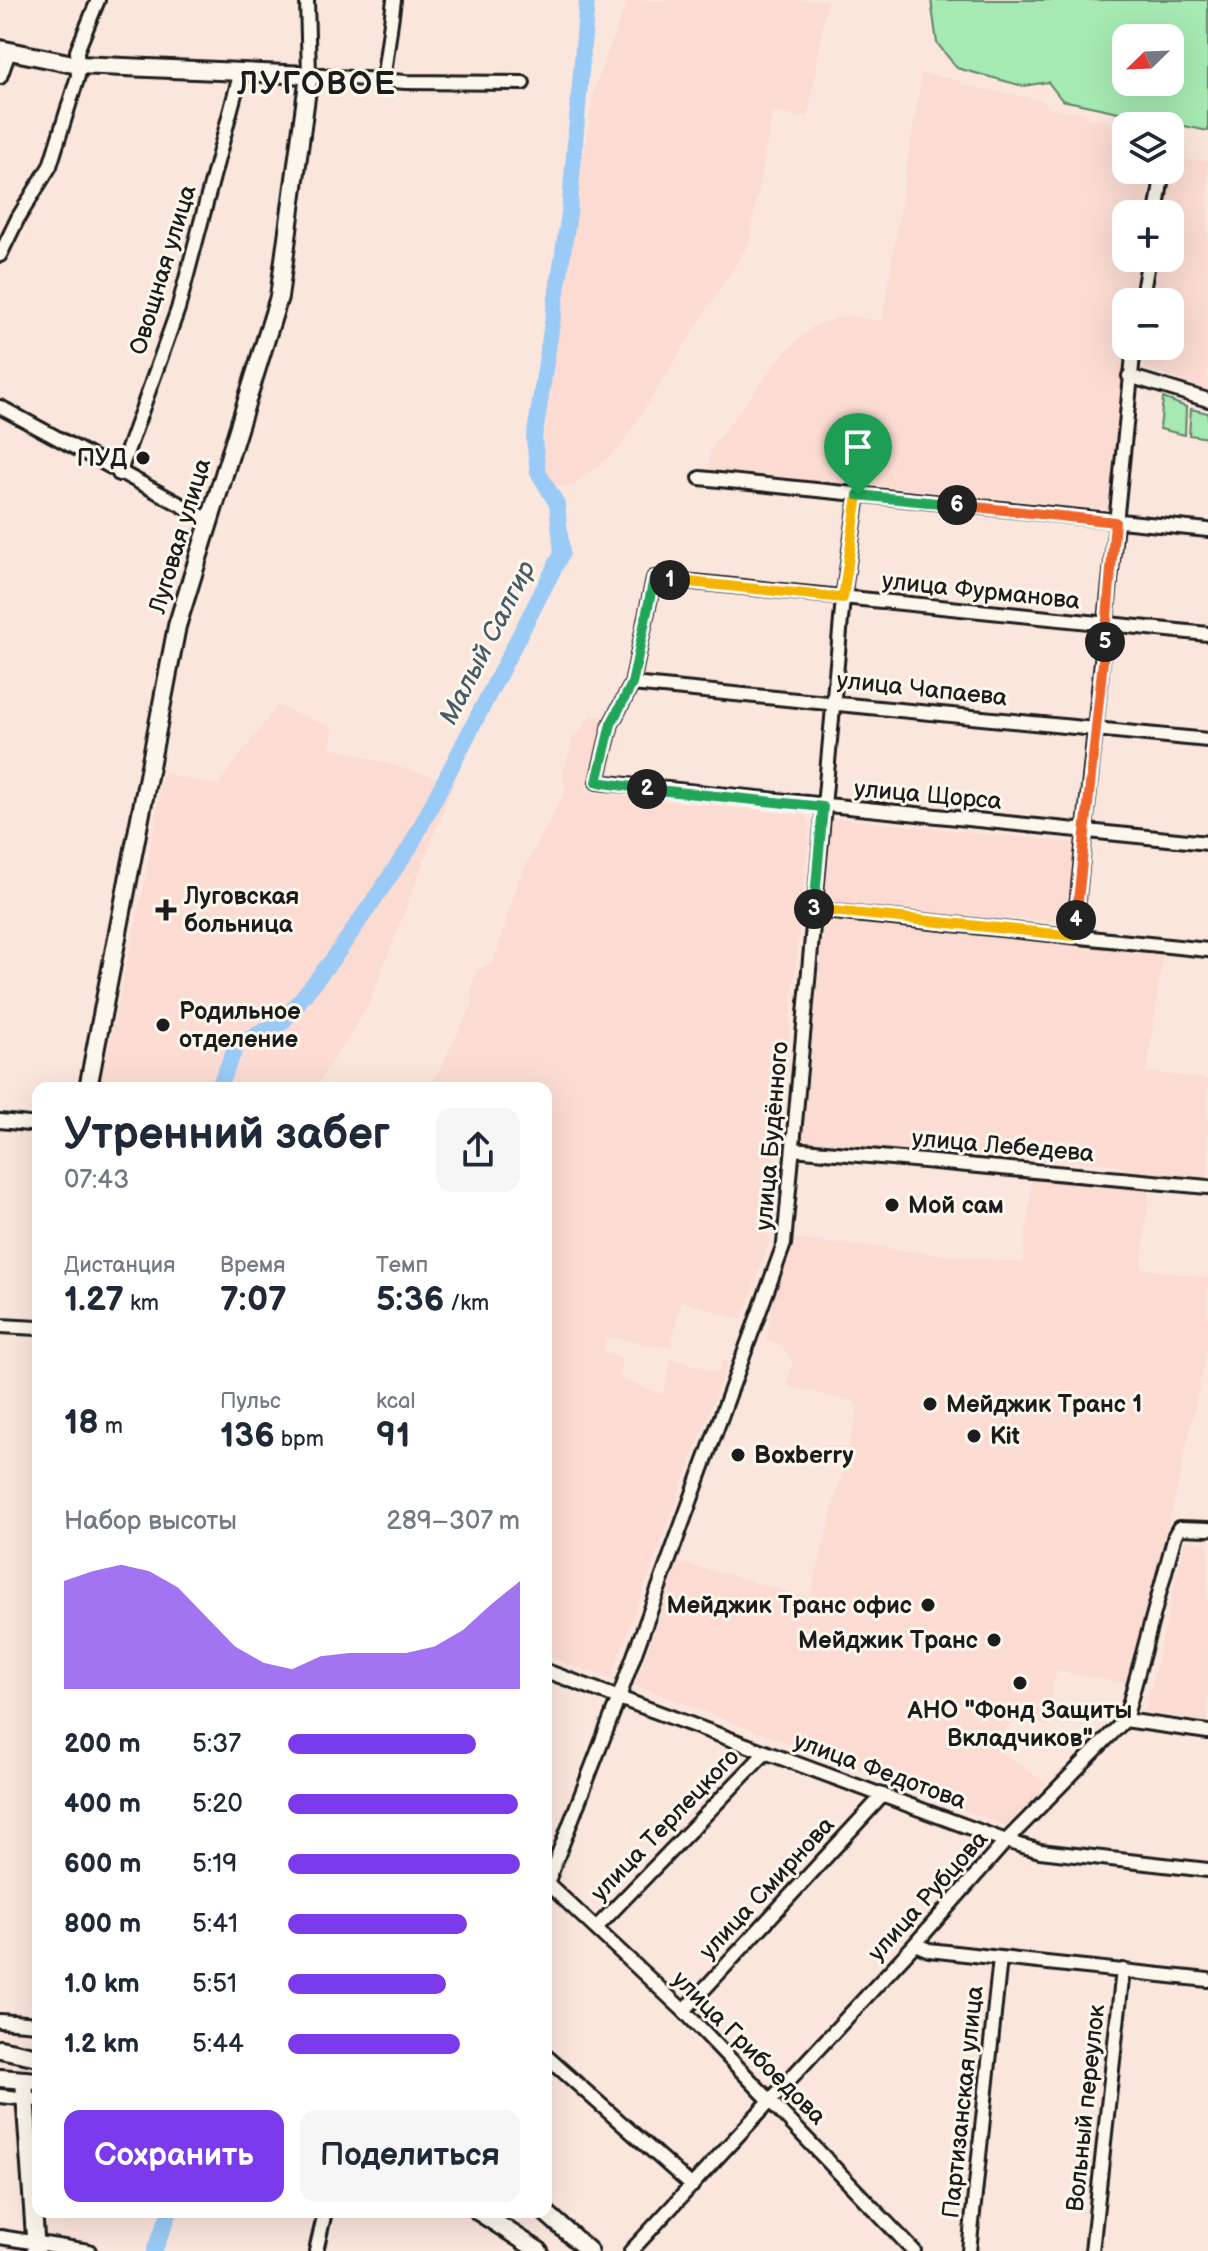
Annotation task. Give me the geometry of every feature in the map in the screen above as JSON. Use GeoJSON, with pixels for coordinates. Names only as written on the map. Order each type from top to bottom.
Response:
{"type":"FeatureCollection","features":[{"type":"Feature","properties":{"kind":"main road"},"geometry":{"type":"LineString","coordinates":[[5,51],[78,65],[240,75],[309,75]]}},
{"type":"Feature","properties":{"kind":"main road","name":"Луговая улица"},"geometry":{"type":"LineString","coordinates":[[89,1082],[177,626],[279,297],[309,75]]}},
{"type":"Feature","properties":{"kind":"main road"},"geometry":{"type":"LineString","coordinates":[[0,2049],[32,2056]]}},
{"type":"Feature","properties":{"kind":"main road"},"geometry":{"type":"LineString","coordinates":[[0,2078],[31,2080],[32,2099]]}},
{"type":"Feature","properties":{"kind":"main road"},"geometry":{"type":"LineString","coordinates":[[35,2218],[36,2247]]}},
{"type":"Feature","properties":{"kind":"main road"},"geometry":{"type":"LineString","coordinates":[[488,2218],[539,2251]]}},
{"type":"Feature","properties":{"kind":"main road"},"geometry":{"type":"LineString","coordinates":[[552,2218],[589,2251]]}},
{"type":"Feature","properties":{"kind":"street"},"geometry":{"type":"LineString","coordinates":[[0,255],[18,218],[50,166],[78,76],[77,51],[98,0]]}},
{"type":"Feature","properties":{"kind":"street","name":"Луговая улица"},"geometry":{"type":"LineString","coordinates":[[307,0],[309,75]]}},
{"type":"Feature","properties":{"kind":"street"},"geometry":{"type":"LineString","coordinates":[[383,81],[394,0]]}},
{"type":"Feature","properties":{"kind":"street"},"geometry":{"type":"LineString","coordinates":[[0,77],[5,51]]}},
{"type":"Feature","properties":{"kind":"street","name":"Овощная улица"},"geometry":{"type":"LineString","coordinates":[[119,474],[178,309],[240,75]]}},
{"type":"Feature","properties":{"kind":"street"},"geometry":{"type":"LineString","coordinates":[[309,75],[383,81],[523,83]]}},
{"type":"Feature","properties":{"kind":"street"},"geometry":{"type":"LineString","coordinates":[[1074,936],[1132,360]]}},
{"type":"Feature","properties":{"kind":"street"},"geometry":{"type":"LineString","coordinates":[[1129,376],[1208,400]]}},
{"type":"Feature","properties":{"kind":"street"},"geometry":{"type":"LineString","coordinates":[[0,407],[209,520]]}},
{"type":"Feature","properties":{"kind":"street"},"geometry":{"type":"LineString","coordinates":[[700,478],[1208,530]]}},
{"type":"Feature","properties":{"kind":"street","name":"улица Будённого"},"geometry":{"type":"LineString","coordinates":[[552,1869],[619,1697],[784,1244],[843,598],[858,495]]}},
{"type":"Feature","properties":{"kind":"street","name":"улица Фурманова"},"geometry":{"type":"LineString","coordinates":[[632,684],[654,578],[1208,634]]}},
{"type":"Feature","properties":{"kind":"street","name":"улица Чапаева"},"geometry":{"type":"LineString","coordinates":[[632,684],[1208,740]]}},
{"type":"Feature","properties":{"kind":"street","name":"улица Щорса"},"geometry":{"type":"LineString","coordinates":[[632,684],[611,724],[597,782],[823,807],[1208,843]]}},
{"type":"Feature","properties":{"kind":"street"},"geometry":{"type":"LineString","coordinates":[[814,910],[1208,950]]}},
{"type":"Feature","properties":{"kind":"street"},"geometry":{"type":"LineString","coordinates":[[0,1121],[32,1124]]}},
{"type":"Feature","properties":{"kind":"street","name":"улица Лебедева"},"geometry":{"type":"LineString","coordinates":[[793,1149],[1208,1187]]}},
{"type":"Feature","properties":{"kind":"street"},"geometry":{"type":"LineString","coordinates":[[0,1326],[32,1328]]}},
{"type":"Feature","properties":{"kind":"street","name":"улица Рубцова"},"geometry":{"type":"LineString","coordinates":[[631,2251],[1006,1841],[1125,1720],[1179,1528],[1208,1529]]}},
{"type":"Feature","properties":{"kind":"street","name":"улица Федотова"},"geometry":{"type":"LineString","coordinates":[[552,1673],[1006,1841],[1040,1851],[1208,1870]]}},
{"type":"Feature","properties":{"kind":"street"},"geometry":{"type":"LineString","coordinates":[[1125,1720],[1208,1732]]}},
{"type":"Feature","properties":{"kind":"street","name":"улица Терлецкого"},"geometry":{"type":"LineString","coordinates":[[596,1928],[766,1752]]}},
{"type":"Feature","properties":{"kind":"street","name":"улица Смирнова"},"geometry":{"type":"LineString","coordinates":[[684,2011],[883,1795]]}},
{"type":"Feature","properties":{"kind":"street","name":"улица Грибоедова"},"geometry":{"type":"LineString","coordinates":[[552,1889],[684,2011],[772,2099],[914,2251]]}},
{"type":"Feature","properties":{"kind":"street"},"geometry":{"type":"LineString","coordinates":[[915,1944],[929,1950],[1208,1980]]}},
{"type":"Feature","properties":{"kind":"street","name":"Партизанская улица"},"geometry":{"type":"LineString","coordinates":[[969,2251],[1000,1958]]}},
{"type":"Feature","properties":{"kind":"street","name":"Вольный переулок"},"geometry":{"type":"LineString","coordinates":[[1092,2251],[1123,1970]]}},
{"type":"Feature","properties":{"kind":"street"},"geometry":{"type":"LineString","coordinates":[[0,2021],[32,2024]]}},
{"type":"Feature","properties":{"kind":"street"},"geometry":{"type":"LineString","coordinates":[[552,2061],[692,2186]]}},
{"type":"Feature","properties":{"kind":"street"},"geometry":{"type":"LineString","coordinates":[[0,2096],[32,2099]]}},
{"type":"Feature","properties":{"kind":"street"},"geometry":{"type":"LineString","coordinates":[[316,2251],[324,2218]]}},
{"type":"Feature","properties":{"kind":"street"},"geometry":{"type":"LineString","coordinates":[[0,2237],[36,2247],[89,2251]]}},
{"type":"Feature","properties":{"kind":"shaded area"},"geometry":{"type":"Polygon","coordinates":[[[627,0],[827,0],[808,117],[772,113],[749,243],[621,446],[574,486],[557,486],[540,471],[547,421],[543,417],[594,91],[627,0]]]}},
{"type":"Feature","properties":{"kind":"shaded area"},"geometry":{"type":"Polygon","coordinates":[[[922,73],[961,81],[961,85],[1041,100],[1054,110],[1086,112],[1086,117],[1112,122],[1112,184],[1149,184],[1147,200],[1112,200],[1112,272],[1138,272],[1136,288],[1112,288],[1112,360],[1125,360],[1109,509],[709,469],[711,448],[784,353],[813,326],[846,316],[882,321],[922,73]]]}},
{"type":"Feature","properties":{"kind":"shaded area"},"geometry":{"type":"Polygon","coordinates":[[[1184,159],[1208,161],[1208,390],[1141,366],[1138,360],[1184,360],[1184,288],[1149,288],[1152,272],[1184,272],[1184,200],[1163,200],[1166,184],[1184,184],[1184,159]]]}},
{"type":"Feature","properties":{"kind":"shaded area"},"geometry":{"type":"Polygon","coordinates":[[[277,706],[333,728],[331,747],[454,783],[369,1004],[319,1082],[114,1082],[101,1079],[144,887],[163,774],[217,786],[277,706]]]}},
{"type":"Feature","properties":{"kind":"shaded area"},"geometry":{"type":"Polygon","coordinates":[[[591,715],[610,721],[584,792],[806,816],[810,824],[784,1081],[774,1080],[770,1121],[776,1122],[771,1178],[765,1177],[762,1201],[768,1202],[765,1235],[771,1236],[747,1306],[741,1319],[681,1301],[671,1348],[607,1336],[603,1352],[622,1359],[619,1378],[663,1395],[671,1358],[711,1371],[719,1371],[722,1360],[728,1362],[610,1679],[552,1657],[552,1082],[433,1082],[474,1002],[470,992],[477,971],[494,961],[520,876],[566,790],[562,776],[573,739],[591,715]]]}},
{"type":"Feature","properties":{"kind":"shaded area"},"geometry":{"type":"Polygon","coordinates":[[[833,818],[1077,843],[1068,922],[888,910],[825,902],[833,818]]]}},
{"type":"Feature","properties":{"kind":"shaded area"},"geometry":{"type":"Polygon","coordinates":[[[824,919],[1163,953],[1147,1071],[1139,1071],[1208,1079],[1208,1176],[1134,1171],[1111,1164],[1005,1156],[1004,1160],[803,1141],[824,919]]]}},
{"type":"Feature","properties":{"kind":"shaded area"},"geometry":{"type":"Polygon","coordinates":[[[1033,1172],[1150,1186],[1141,1268],[1208,1278],[1208,1347],[1176,1494],[1126,1683],[1057,1671],[1049,1727],[1019,1718],[1002,1732],[995,1748],[1046,1783],[1040,1788],[1042,1792],[1006,1826],[635,1685],[679,1562],[810,1598],[859,1407],[852,1401],[787,1386],[793,1360],[778,1344],[766,1341],[775,1293],[794,1239],[1023,1263],[1033,1172]]]}},
{"type":"Feature","properties":{"kind":"shaded area"},"geometry":{"type":"Polygon","coordinates":[[[1185,1541],[1208,1543],[1208,1721],[1145,1712],[1185,1541]]]}},
{"type":"Feature","properties":{"kind":"green space"},"geometry":{"type":"Polygon","coordinates":[[[931,0],[1208,0],[1208,131],[1184,126],[1184,112],[1119,112],[1062,100],[1048,82],[1023,86],[957,68],[937,43],[931,0]]]}},
{"type":"Feature","properties":{"kind":"green space"},"geometry":{"type":"Polygon","coordinates":[[[1163,398],[1186,407],[1185,435],[1160,429],[1163,398]]]}},
{"type":"Feature","properties":{"kind":"green space"},"geometry":{"type":"Polygon","coordinates":[[[1191,409],[1208,413],[1208,438],[1189,435],[1191,409]]]}},
{"type":"Feature","properties":{"kind":"waterway","name":"Малый Салгир"},"geometry":{"type":"LineString","coordinates":[[221,1082],[238,1043],[282,1023],[336,955],[410,847],[562,553],[557,504],[538,472],[534,440],[569,214],[587,0]]}},
{"type":"Feature","properties":{"kind":"waterway","name":"Малый Салгир"},"geometry":{"type":"LineString","coordinates":[[154,2251],[168,2218]]}},
{"type":"Feature","properties":{"kind":"place","name":"ПУД"},"geometry":{"type":"Point","coordinates":[143,458]}},
{"type":"Feature","properties":{"kind":"place","name":"Луговская больница"},"geometry":{"type":"Point","coordinates":[166,910]}},
{"type":"Feature","properties":{"kind":"place","name":"Родильное отделение"},"geometry":{"type":"Point","coordinates":[163,1025]}},
{"type":"Feature","properties":{"kind":"place","name":"Мой сам"},"geometry":{"type":"Point","coordinates":[892,1205]}},
{"type":"Feature","properties":{"kind":"place","name":"Мейджик Транс 1"},"geometry":{"type":"Point","coordinates":[930,1404]}},
{"type":"Feature","properties":{"kind":"place","name":"Kit"},"geometry":{"type":"Point","coordinates":[974,1436]}},
{"type":"Feature","properties":{"kind":"place","name":"Boxberry"},"geometry":{"type":"Point","coordinates":[738,1455]}},
{"type":"Feature","properties":{"kind":"place","name":"Мейджик Транс офис"},"geometry":{"type":"Point","coordinates":[928,1605]}},
{"type":"Feature","properties":{"kind":"place","name":"Мейджик Транс"},"geometry":{"type":"Point","coordinates":[994,1640]}},
{"type":"Feature","properties":{"kind":"place","name":"АНО \"Фонд Защиты Вкладчиков\""},"geometry":{"type":"Point","coordinates":[1020,1683]}},
{"type":"Feature","properties":{"kind":"district","name":"ЛУГОВОЕ"},"geometry":{"type":"Point","coordinates":[317,84]}},
{"type":"Feature","properties":{"kind":"route"},"geometry":{"type":"LineString","coordinates":[[858,495],[1115,522],[1074,936],[814,910],[823,807],[597,782],[611,724],[632,684],[654,578],[843,598],[858,495]]}}]}
